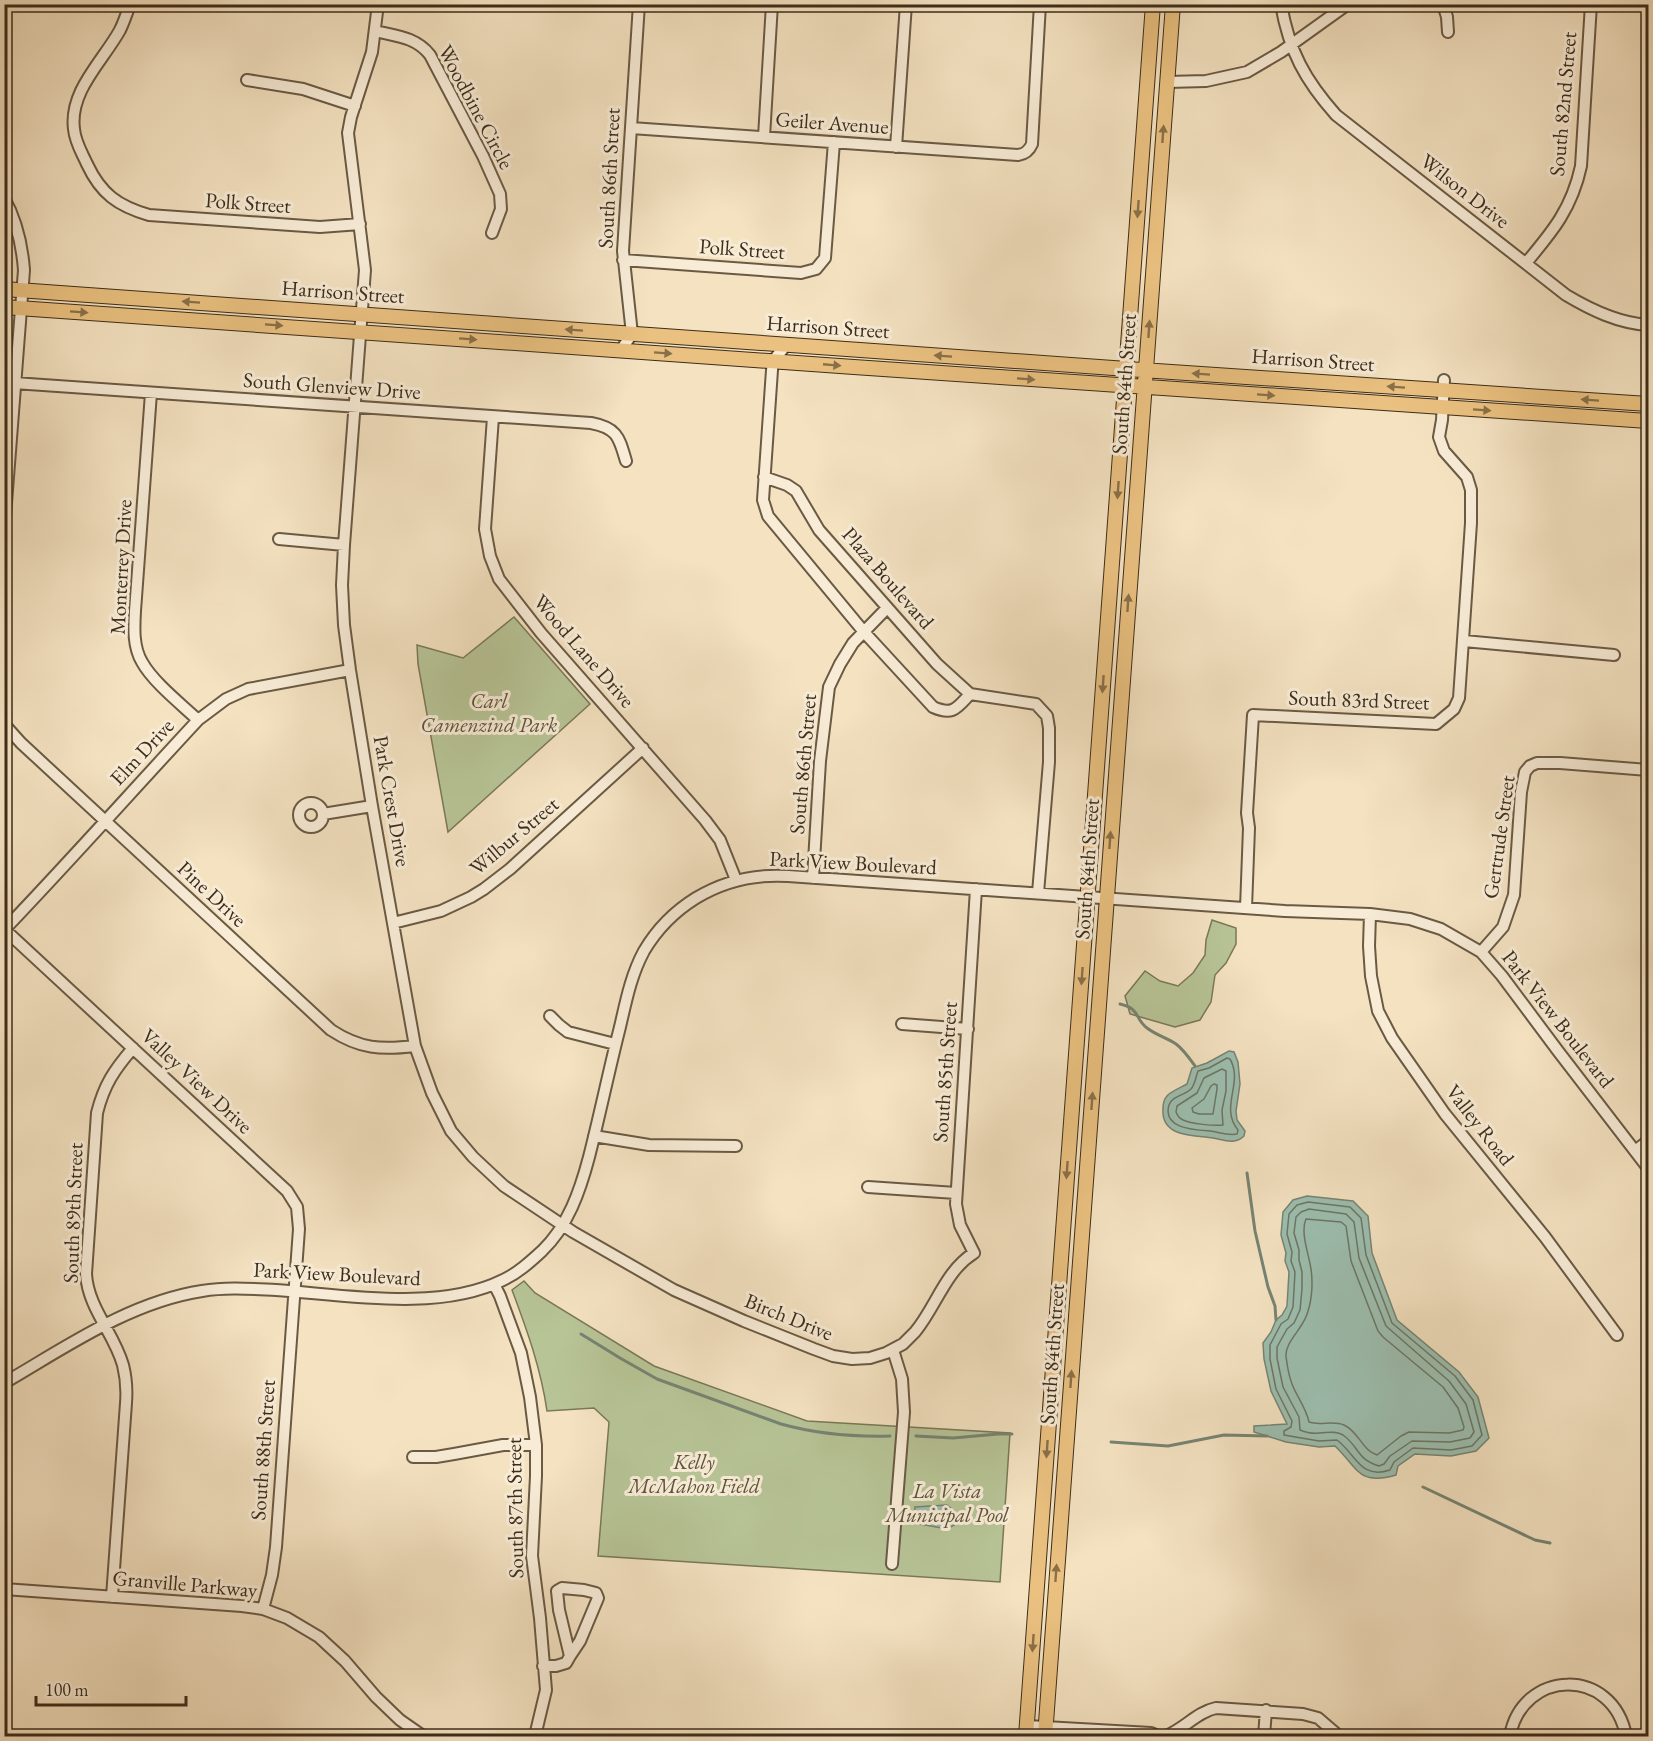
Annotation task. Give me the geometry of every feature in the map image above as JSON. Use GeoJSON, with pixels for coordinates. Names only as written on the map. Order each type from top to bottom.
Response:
{"type":"FeatureCollection","features":[{"type":"Feature","properties":{"kind":"main road","name":"South 84th Street"},"geometry":{"type":"LineString","coordinates":[[1026,1731],[1154,4]]}},
{"type":"Feature","properties":{"kind":"main road"},"geometry":{"type":"LineString","coordinates":[[1161,4],[1158,67],[1159,73],[1167,82]]}},
{"type":"Feature","properties":{"kind":"main road","name":"South 84th Street"},"geometry":{"type":"LineString","coordinates":[[1045,1732],[1173,4]]}},
{"type":"Feature","properties":{"kind":"main road","name":"Harrison Street"},"geometry":{"type":"LineString","coordinates":[[4,289],[22,299],[362,323],[632,334],[1127,369],[1444,385],[1648,404]]}},
{"type":"Feature","properties":{"kind":"main road","name":"Harrison Street"},"geometry":{"type":"LineString","coordinates":[[4,307],[22,299]]}},
{"type":"Feature","properties":{"kind":"main road","name":"Harrison Street"},"geometry":{"type":"LineString","coordinates":[[362,323],[621,350],[1648,421]]}},
{"type":"Feature","properties":{"kind":"street","name":"Polk Street"},"geometry":{"type":"LineString","coordinates":[[130,4],[120,30],[76,101],[73,119],[76,138],[92,174],[108,195],[135,211],[160,216],[309,227],[340,227],[360,224]]}},
{"type":"Feature","properties":{"kind":"street"},"geometry":{"type":"LineString","coordinates":[[362,323],[365,270],[348,141],[351,117],[369,61],[378,4]]}},
{"type":"Feature","properties":{"kind":"street","name":"South 86th Street"},"geometry":{"type":"LineString","coordinates":[[632,334],[623,251],[639,4]]}},
{"type":"Feature","properties":{"kind":"street"},"geometry":{"type":"LineString","coordinates":[[764,137],[772,4]]}},
{"type":"Feature","properties":{"kind":"street"},"geometry":{"type":"LineString","coordinates":[[896,147],[906,4]]}},
{"type":"Feature","properties":{"kind":"street","name":"Geiler Avenue"},"geometry":{"type":"LineString","coordinates":[[631,128],[1024,154],[1032,144],[1040,4]]}},
{"type":"Feature","properties":{"kind":"street","name":"Wilson Drive"},"geometry":{"type":"LineString","coordinates":[[1281,4],[1284,24],[1295,58],[1321,99],[1336,115],[1546,280],[1580,304],[1614,318],[1648,325]]}},
{"type":"Feature","properties":{"kind":"street"},"geometry":{"type":"LineString","coordinates":[[1167,82],[1206,81],[1246,72],[1291,44],[1347,4]]}},
{"type":"Feature","properties":{"kind":"street"},"geometry":{"type":"LineString","coordinates":[[1443,4],[1448,32]]}},
{"type":"Feature","properties":{"kind":"street","name":"South 82nd Street"},"geometry":{"type":"LineString","coordinates":[[1526,263],[1561,219],[1571,201],[1577,183],[1581,166],[1592,4]]}},
{"type":"Feature","properties":{"kind":"street","name":"Woodbine Circle"},"geometry":{"type":"LineString","coordinates":[[375,31],[407,38],[425,48],[430,55],[483,156],[500,194],[501,209],[492,232]]}},
{"type":"Feature","properties":{"kind":"street"},"geometry":{"type":"LineString","coordinates":[[247,80],[303,89],[355,106]]}},
{"type":"Feature","properties":{"kind":"street","name":"Polk Street"},"geometry":{"type":"LineString","coordinates":[[624,260],[801,273],[812,271],[825,258],[834,142]]}},
{"type":"Feature","properties":{"kind":"street"},"geometry":{"type":"LineString","coordinates":[[4,198],[17,226],[24,270],[4,529]]}},
{"type":"Feature","properties":{"kind":"street","name":"Park Crest Drive"},"geometry":{"type":"LineString","coordinates":[[362,323],[344,544],[342,585],[344,625],[372,806],[415,1046],[432,1093],[451,1131],[504,1186],[562,1225]]}},
{"type":"Feature","properties":{"kind":"street"},"geometry":{"type":"LineString","coordinates":[[621,350],[632,334]]}},
{"type":"Feature","properties":{"kind":"street"},"geometry":{"type":"LineString","coordinates":[[786,345],[773,361],[763,500],[768,516],[864,632],[933,707],[945,712],[956,710],[970,694],[1036,704],[1047,716],[1049,762],[1038,893]]}},
{"type":"Feature","properties":{"kind":"street","name":"South Glenview Drive"},"geometry":{"type":"LineString","coordinates":[[14,383],[591,423],[603,426],[616,434],[626,461]]}},
{"type":"Feature","properties":{"kind":"street","name":"South 83rd Street"},"geometry":{"type":"LineString","coordinates":[[1246,908],[1249,828],[1247,813],[1253,715],[1436,724],[1454,709],[1460,698],[1471,490],[1467,477],[1442,446],[1439,437],[1444,385]]}},
{"type":"Feature","properties":{"kind":"street","name":"Monterrey Drive"},"geometry":{"type":"LineString","coordinates":[[151,393],[135,639],[141,661],[148,671],[198,720]]}},
{"type":"Feature","properties":{"kind":"street","name":"Wood Lane Drive"},"geometry":{"type":"LineString","coordinates":[[493,417],[485,529],[496,573],[508,593],[541,633],[705,820],[720,840],[736,880]]}},
{"type":"Feature","properties":{"kind":"street","name":"Plaza Boulevard"},"geometry":{"type":"LineString","coordinates":[[764,477],[787,484],[796,491],[819,530],[938,664],[970,694]]}},
{"type":"Feature","properties":{"kind":"street"},"geometry":{"type":"LineString","coordinates":[[279,539],[344,544]]}},
{"type":"Feature","properties":{"kind":"street","name":"South 86th Street"},"geometry":{"type":"LineString","coordinates":[[813,878],[820,761],[829,687],[853,643],[887,608]]}},
{"type":"Feature","properties":{"kind":"street"},"geometry":{"type":"LineString","coordinates":[[1464,641],[1614,655]]}},
{"type":"Feature","properties":{"kind":"street","name":"Elm Drive"},"geometry":{"type":"LineString","coordinates":[[5,930],[198,720],[226,699],[248,689],[350,670]]}},
{"type":"Feature","properties":{"kind":"street","name":"Pine Drive"},"geometry":{"type":"LineString","coordinates":[[4,724],[21,743],[331,1030],[350,1041],[371,1047],[415,1046]]}},
{"type":"Feature","properties":{"kind":"street","name":"Wilbur Street"},"geometry":{"type":"LineString","coordinates":[[393,923],[441,911],[484,889],[510,869],[643,748]]}},
{"type":"Feature","properties":{"kind":"street","name":"Gertrude Street"},"geometry":{"type":"LineString","coordinates":[[1481,952],[1503,927],[1514,895],[1521,792],[1525,772],[1530,766],[1537,763],[1560,763],[1648,770]]}},
{"type":"Feature","properties":{"kind":"street"},"geometry":{"type":"LineString","coordinates":[[323,814],[372,806]]}},
{"type":"Feature","properties":{"kind":"street","name":"Park View Boulevard"},"geometry":{"type":"LineString","coordinates":[[4,1383],[104,1325],[157,1301],[202,1291],[240,1288],[412,1300],[456,1295],[494,1284],[517,1272],[553,1239],[574,1202],[584,1176],[633,977],[650,943],[665,924],[684,906],[717,887],[736,880],[776,876],[813,878],[1410,919],[1441,929],[1481,952],[1502,976],[1648,1168]]}},
{"type":"Feature","properties":{"kind":"street","name":"South 85th Street"},"geometry":{"type":"LineString","coordinates":[[975,1254],[962,1231],[958,1218],[956,1193],[976,889]]}},
{"type":"Feature","properties":{"kind":"street","name":"Valley Road"},"geometry":{"type":"LineString","coordinates":[[1370,915],[1371,976],[1378,1011],[1392,1038],[1445,1113],[1545,1237],[1617,1335]]}},
{"type":"Feature","properties":{"kind":"street","name":"Valley View Drive"},"geometry":{"type":"LineString","coordinates":[[5,930],[291,1196],[297,1207],[299,1221],[294,1292]]}},
{"type":"Feature","properties":{"kind":"street"},"geometry":{"type":"LineString","coordinates":[[550,1016],[568,1032],[615,1044]]}},
{"type":"Feature","properties":{"kind":"street"},"geometry":{"type":"LineString","coordinates":[[902,1024],[968,1029]]}},
{"type":"Feature","properties":{"kind":"street","name":"South 89th Street"},"geometry":{"type":"LineString","coordinates":[[112,1598],[127,1392],[123,1366],[91,1298],[86,1274],[96,1122],[105,1087],[112,1074],[133,1048]]}},
{"type":"Feature","properties":{"kind":"street"},"geometry":{"type":"LineString","coordinates":[[594,1136],[649,1145],[736,1146]]}},
{"type":"Feature","properties":{"kind":"street"},"geometry":{"type":"LineString","coordinates":[[1635,1150],[1648,1141]]}},
{"type":"Feature","properties":{"kind":"street"},"geometry":{"type":"LineString","coordinates":[[867,1187],[956,1193]]}},
{"type":"Feature","properties":{"kind":"street","name":"Birch Drive"},"geometry":{"type":"LineString","coordinates":[[562,1225],[675,1290],[804,1346],[833,1356],[852,1359],[875,1357],[893,1350],[907,1340],[915,1332],[953,1272],[975,1254]]}},
{"type":"Feature","properties":{"kind":"street","name":"South 87th Street"},"geometry":{"type":"LineString","coordinates":[[494,1284],[521,1353],[530,1397],[536,1445],[532,1556],[546,1690],[535,1737]]}},
{"type":"Feature","properties":{"kind":"street","name":"South 88th Street"},"geometry":{"type":"LineString","coordinates":[[263,1609],[272,1575],[276,1547],[294,1292]]}},
{"type":"Feature","properties":{"kind":"street"},"geometry":{"type":"LineString","coordinates":[[892,1564],[904,1412],[902,1379],[893,1350]]}},
{"type":"Feature","properties":{"kind":"street"},"geometry":{"type":"LineString","coordinates":[[413,1457],[436,1457],[503,1445],[536,1445]]}},
{"type":"Feature","properties":{"kind":"street"},"geometry":{"type":"LineString","coordinates":[[543,1666],[566,1663],[580,1641],[598,1602],[596,1593],[562,1588],[557,1592],[559,1610],[570,1656]]}},
{"type":"Feature","properties":{"kind":"street","name":"Granville Parkway"},"geometry":{"type":"LineString","coordinates":[[4,1589],[263,1609],[287,1618],[319,1637],[345,1661],[376,1697],[400,1720],[423,1737]]}},
{"type":"Feature","properties":{"kind":"street"},"geometry":{"type":"LineString","coordinates":[[1510,1737],[1516,1717],[1529,1700],[1548,1689],[1566,1683],[1588,1687],[1606,1699],[1620,1715],[1626,1737]]}},
{"type":"Feature","properties":{"kind":"street"},"geometry":{"type":"LineString","coordinates":[[1166,1737],[1209,1709],[1226,1708],[1303,1714],[1318,1718],[1340,1737]]}},
{"type":"Feature","properties":{"kind":"street"},"geometry":{"type":"LineString","coordinates":[[1264,1737],[1266,1710]]}},
{"type":"Feature","properties":{"kind":"street"},"geometry":{"type":"LineString","coordinates":[[1026,1731],[1151,1733],[1158,1737]]}},
{"type":"Feature","properties":{"kind":"green space","name":"Carl Camenzind Park"},"geometry":{"type":"Polygon","coordinates":[[[514,617],[590,704],[448,832],[418,664],[417,645],[463,658],[514,617]]]}},
{"type":"Feature","properties":{"kind":"green space"},"geometry":{"type":"Polygon","coordinates":[[[1212,920],[1236,928],[1236,944],[1226,963],[1215,975],[1211,1002],[1200,1020],[1175,1027],[1130,1014],[1125,996],[1145,971],[1160,981],[1178,986],[1193,973],[1205,955],[1206,940],[1212,920]]]}},
{"type":"Feature","properties":{"kind":"green space","name":"Kelly McMahon Field"},"geometry":{"type":"Polygon","coordinates":[[[524,1281],[535,1293],[654,1366],[807,1421],[1010,1433],[1000,1582],[598,1556],[609,1422],[594,1408],[547,1411],[537,1365],[512,1290],[524,1281]]]}},
{"type":"Feature","properties":{"kind":"water"},"geometry":{"type":"Polygon","coordinates":[[[1229,1051],[1234,1052],[1238,1062],[1240,1084],[1236,1111],[1237,1120],[1245,1131],[1244,1136],[1241,1139],[1229,1141],[1189,1135],[1173,1130],[1164,1118],[1163,1106],[1166,1097],[1187,1084],[1192,1068],[1229,1051]]]}},
{"type":"Feature","properties":{"kind":"water"},"geometry":{"type":"Polygon","coordinates":[[[1307,1196],[1353,1201],[1368,1216],[1372,1253],[1397,1320],[1459,1372],[1478,1397],[1489,1438],[1476,1451],[1451,1456],[1415,1454],[1398,1466],[1396,1475],[1374,1478],[1360,1473],[1335,1446],[1319,1447],[1286,1442],[1254,1432],[1254,1426],[1287,1424],[1271,1391],[1263,1343],[1287,1306],[1289,1272],[1281,1235],[1283,1212],[1293,1200],[1307,1196]]]}},
{"type":"Feature","properties":{"kind":"water"},"geometry":{"type":"Polygon","coordinates":[[[947,1505],[957,1513],[956,1524],[947,1529],[914,1523],[915,1507],[947,1505]]]}},
{"type":"Feature","properties":{"kind":"waterway"},"geometry":{"type":"LineString","coordinates":[[1120,1004],[1131,1008],[1140,1021],[1154,1033],[1179,1046],[1195,1066]]}},
{"type":"Feature","properties":{"kind":"waterway"},"geometry":{"type":"LineString","coordinates":[[1247,1173],[1255,1231],[1268,1287],[1275,1306],[1276,1320]]}},
{"type":"Feature","properties":{"kind":"waterway"},"geometry":{"type":"LineString","coordinates":[[581,1334],[657,1379],[781,1424],[835,1434],[890,1436]]}},
{"type":"Feature","properties":{"kind":"waterway"},"geometry":{"type":"LineString","coordinates":[[916,1436],[953,1438],[1012,1434]]}},
{"type":"Feature","properties":{"kind":"waterway"},"geometry":{"type":"LineString","coordinates":[[1111,1442],[1168,1446],[1224,1435],[1267,1436]]}},
{"type":"Feature","properties":{"kind":"waterway"},"geometry":{"type":"LineString","coordinates":[[1423,1487],[1535,1540],[1550,1543]]}},
{"type":"Feature","properties":{"kind":"park label","name":"La Vista Municipal Pool"},"geometry":{"type":"Point","coordinates":[947,1503]}}]}
